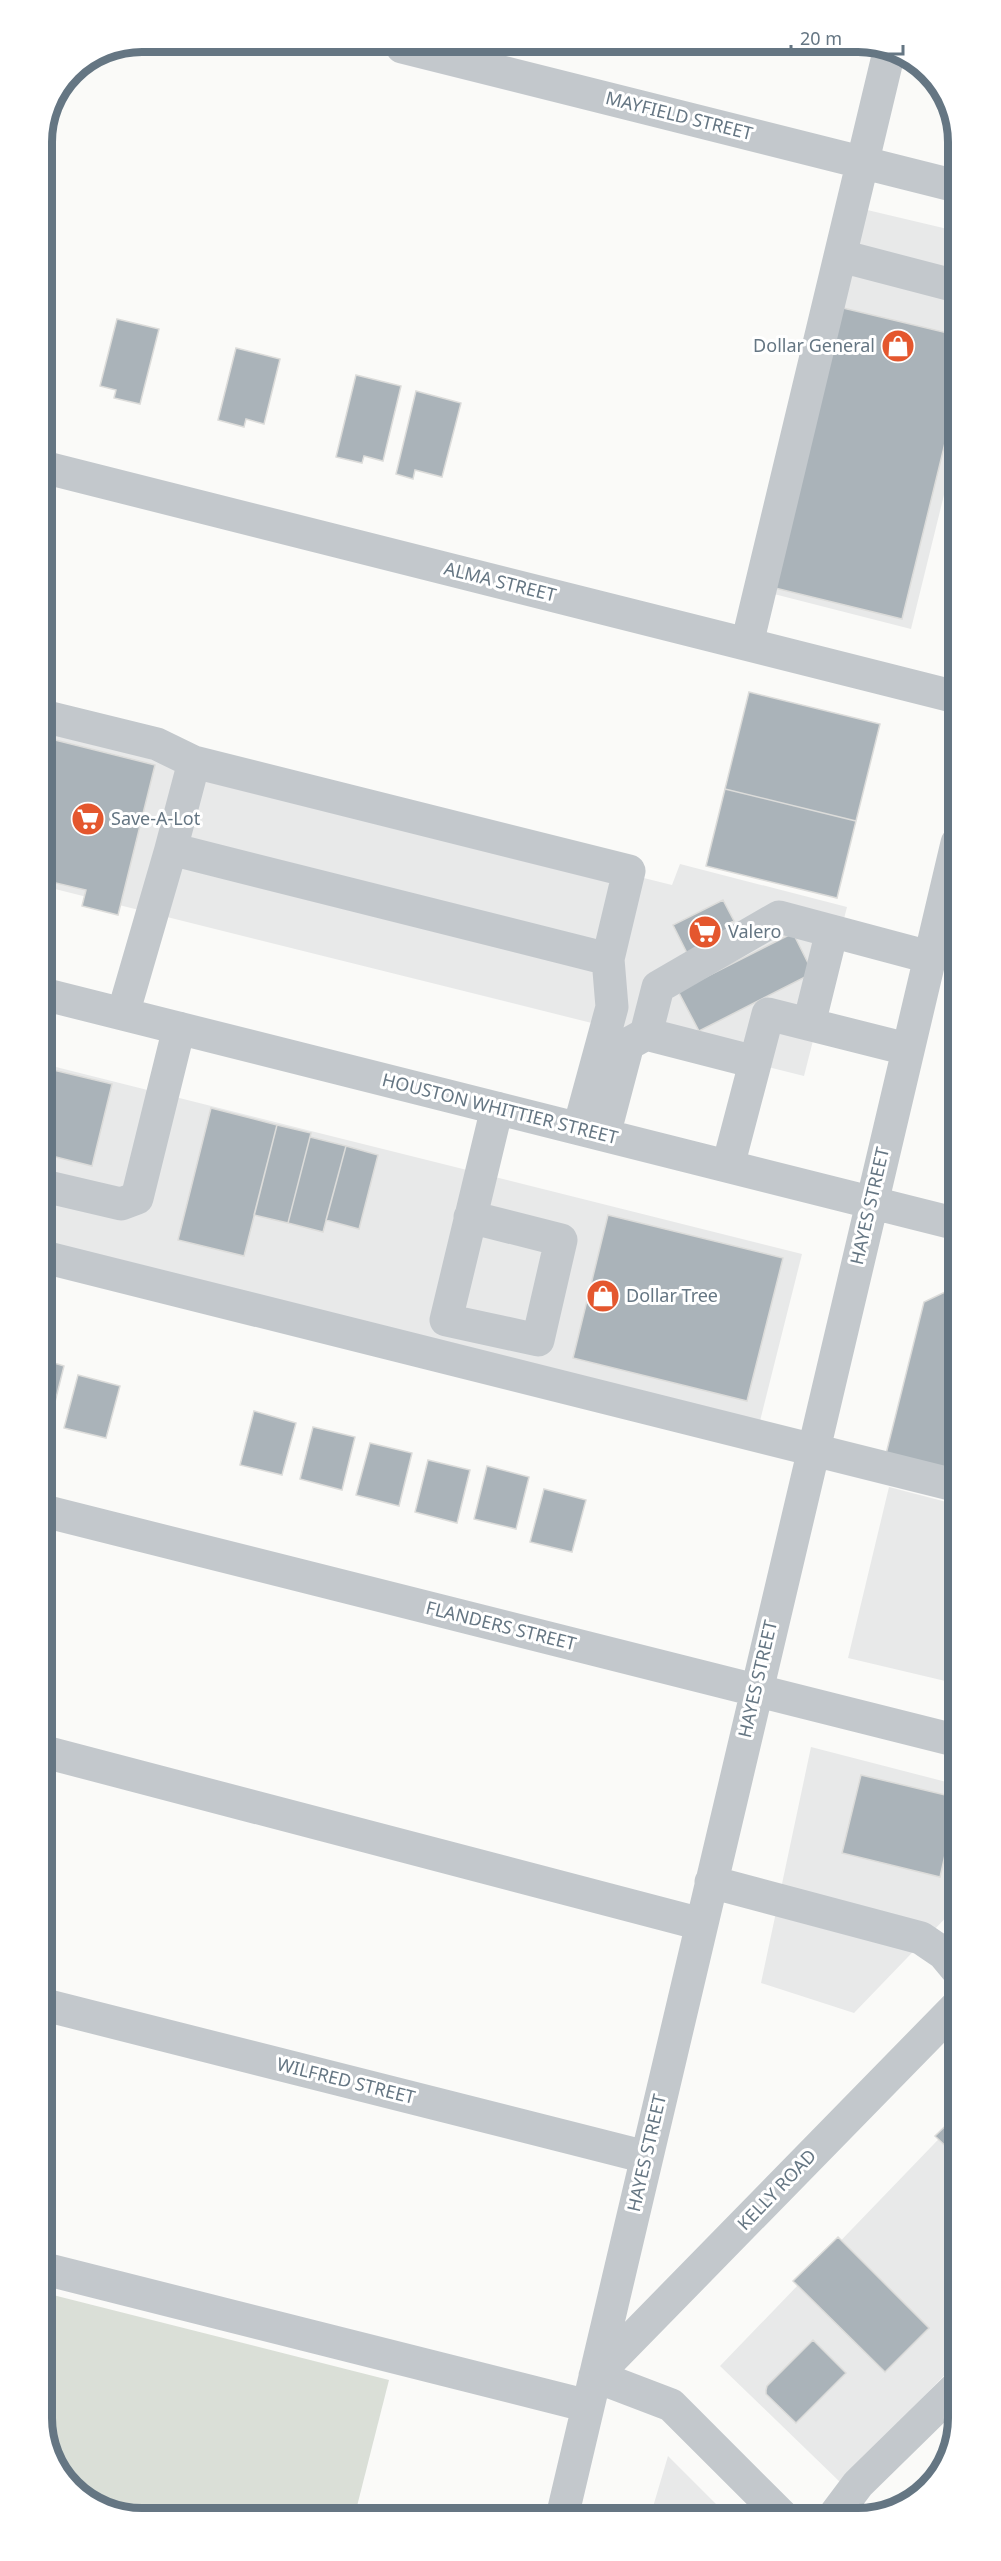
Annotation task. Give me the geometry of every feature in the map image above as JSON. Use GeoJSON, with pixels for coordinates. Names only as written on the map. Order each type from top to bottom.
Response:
{"type":"FeatureCollection","features":[{"type":"Feature","properties":{"kind":"street","name":"MAYFIELD STREET"},"geometry":{"type":"LineString","coordinates":[[426,53],[948,184]]}},
{"type":"Feature","properties":{"kind":"street"},"geometry":{"type":"LineString","coordinates":[[747,644],[888,58]]}},
{"type":"Feature","properties":{"kind":"street"},"geometry":{"type":"LineString","coordinates":[[841,256],[948,284]]}},
{"type":"Feature","properties":{"kind":"street","name":"ALMA STREET"},"geometry":{"type":"LineString","coordinates":[[53,469],[948,695]]}},
{"type":"Feature","properties":{"kind":"street"},"geometry":{"type":"LineString","coordinates":[[53,718],[157,744],[194,762],[629,871],[608,959],[612,1007],[591,1132]]}},
{"type":"Feature","properties":{"kind":"street"},"geometry":{"type":"LineString","coordinates":[[123,1014],[194,762]]}},
{"type":"Feature","properties":{"kind":"street"},"geometry":{"type":"LineString","coordinates":[[171,849],[608,959]]}},
{"type":"Feature","properties":{"kind":"street"},"geometry":{"type":"LineString","coordinates":[[646,1034],[658,987],[779,917],[929,957]]}},
{"type":"Feature","properties":{"kind":"street","name":"HAYES STREET"},"geometry":{"type":"LineString","coordinates":[[564,2508],[929,957],[947,921]]}},
{"type":"Feature","properties":{"kind":"street"},"geometry":{"type":"LineString","coordinates":[[809,1024],[832,932]]}},
{"type":"Feature","properties":{"kind":"street","name":"HOUSTON WHITTIER STREET"},"geometry":{"type":"LineString","coordinates":[[53,996],[948,1222]]}},
{"type":"Feature","properties":{"kind":"street"},"geometry":{"type":"LineString","coordinates":[[728,1166],[768,1014],[907,1049]]}},
{"type":"Feature","properties":{"kind":"street"},"geometry":{"type":"LineString","coordinates":[[53,1188],[121,1204],[137,1198],[179,1028]]}},
{"type":"Feature","properties":{"kind":"street"},"geometry":{"type":"LineString","coordinates":[[591,1132],[628,1044],[646,1034],[755,1062]]}},
{"type":"Feature","properties":{"kind":"street"},"geometry":{"type":"LineString","coordinates":[[437,1355],[497,1108]]}},
{"type":"Feature","properties":{"kind":"street"},"geometry":{"type":"LineString","coordinates":[[446,1320],[538,1340],[561,1240],[470,1217]]}},
{"type":"Feature","properties":{"kind":"street"},"geometry":{"type":"LineString","coordinates":[[53,1259],[948,1484]]}},
{"type":"Feature","properties":{"kind":"street","name":"FLANDERS STREET"},"geometry":{"type":"LineString","coordinates":[[53,1513],[948,1738]]}},
{"type":"Feature","properties":{"kind":"street"},"geometry":{"type":"LineString","coordinates":[[53,1754],[701,1924]]}},
{"type":"Feature","properties":{"kind":"street"},"geometry":{"type":"LineString","coordinates":[[711,1882],[921,1938],[948,1959]]}},
{"type":"Feature","properties":{"kind":"street","name":"WILFRED STREET"},"geometry":{"type":"LineString","coordinates":[[53,2007],[646,2157]]}},
{"type":"Feature","properties":{"kind":"street","name":"KELLY ROAD"},"geometry":{"type":"LineString","coordinates":[[592,2391],[948,2016]]}},
{"type":"Feature","properties":{"kind":"street"},"geometry":{"type":"LineString","coordinates":[[53,2271],[592,2391],[671,2405],[774,2508]]}},
{"type":"Feature","properties":{"kind":"street"},"geometry":{"type":"LineString","coordinates":[[840,2508],[858,2484],[948,2396]]}},
{"type":"Feature","properties":{"kind":"shaded area"},"geometry":{"type":"Polygon","coordinates":[[[863,209],[948,229],[948,479],[911,629],[770,593],[863,209]]]}},
{"type":"Feature","properties":{"kind":"shaded area"},"geometry":{"type":"Polygon","coordinates":[[[53,732],[672,885],[680,864],[847,907],[804,1076],[53,888],[53,732]]]}},
{"type":"Feature","properties":{"kind":"shaded area"},"geometry":{"type":"Polygon","coordinates":[[[53,1066],[802,1254],[760,1421],[53,1245],[53,1066]]]}},
{"type":"Feature","properties":{"kind":"shaded area"},"geometry":{"type":"Polygon","coordinates":[[[889,1487],[948,1502],[948,1682],[848,1658],[889,1487]]]}},
{"type":"Feature","properties":{"kind":"shaded area"},"geometry":{"type":"Polygon","coordinates":[[[811,1747],[948,1782],[948,1915],[854,2013],[761,1983],[811,1747]]]}},
{"type":"Feature","properties":{"kind":"shaded area"},"geometry":{"type":"Polygon","coordinates":[[[948,2129],[948,2371],[841,2483],[720,2366],[948,2129]]]}},
{"type":"Feature","properties":{"kind":"shaded area"},"geometry":{"type":"Polygon","coordinates":[[[53,2295],[389,2380],[357,2508],[125,2507],[108,2502],[83,2486],[68,2469],[59,2453],[53,2431],[53,2295]]]}},
{"type":"Feature","properties":{"kind":"shaded area"},"geometry":{"type":"Polygon","coordinates":[[[668,2456],[720,2508],[653,2508],[668,2456]]]}},
{"type":"Feature","properties":{"kind":"building"},"geometry":{"type":"Polygon","coordinates":[[[843,308],[948,333],[948,431],[902,619],[775,588],[843,308]]]}},
{"type":"Feature","properties":{"kind":"building"},"geometry":{"type":"Polygon","coordinates":[[[117,319],[159,329],[140,404],[114,398],[116,390],[100,386],[117,319]]]}},
{"type":"Feature","properties":{"kind":"building"},"geometry":{"type":"Polygon","coordinates":[[[236,348],[280,359],[264,424],[246,419],[244,427],[218,420],[236,348]]]}},
{"type":"Feature","properties":{"kind":"building"},"geometry":{"type":"Polygon","coordinates":[[[356,375],[401,386],[383,461],[364,456],[362,463],[336,457],[356,375]]]}},
{"type":"Feature","properties":{"kind":"building"},"geometry":{"type":"Polygon","coordinates":[[[416,391],[461,403],[442,477],[415,470],[413,479],[396,474],[416,391]]]}},
{"type":"Feature","properties":{"kind":"building"},"geometry":{"type":"Polygon","coordinates":[[[749,692],[880,724],[856,821],[725,789],[749,692]]]}},
{"type":"Feature","properties":{"kind":"building"},"geometry":{"type":"Polygon","coordinates":[[[53,740],[155,765],[118,915],[82,906],[86,890],[53,882],[53,740]]]}},
{"type":"Feature","properties":{"kind":"building"},"geometry":{"type":"Polygon","coordinates":[[[725,789],[856,821],[837,898],[706,866],[725,789]]]}},
{"type":"Feature","properties":{"kind":"building"},"geometry":{"type":"Polygon","coordinates":[[[723,900],[734,921],[725,925],[731,936],[689,957],[673,925],[723,900]]]}},
{"type":"Feature","properties":{"kind":"building"},"geometry":{"type":"Polygon","coordinates":[[[793,933],[813,973],[699,1031],[678,991],[793,933]]]}},
{"type":"Feature","properties":{"kind":"building"},"geometry":{"type":"Polygon","coordinates":[[[53,1070],[112,1084],[92,1166],[53,1156],[53,1070]]]}},
{"type":"Feature","properties":{"kind":"building"},"geometry":{"type":"Polygon","coordinates":[[[211,1108],[277,1125],[244,1256],[178,1240],[211,1108]]]}},
{"type":"Feature","properties":{"kind":"building"},"geometry":{"type":"Polygon","coordinates":[[[277,1125],[311,1133],[288,1223],[254,1215],[277,1125]]]}},
{"type":"Feature","properties":{"kind":"building"},"geometry":{"type":"Polygon","coordinates":[[[310,1137],[346,1146],[323,1232],[288,1223],[310,1137]]]}},
{"type":"Feature","properties":{"kind":"building"},"geometry":{"type":"Polygon","coordinates":[[[346,1146],[378,1155],[359,1229],[326,1220],[346,1146]]]}},
{"type":"Feature","properties":{"kind":"building"},"geometry":{"type":"Polygon","coordinates":[[[608,1215],[783,1258],[747,1401],[573,1358],[608,1215]]]}},
{"type":"Feature","properties":{"kind":"building"},"geometry":{"type":"Polygon","coordinates":[[[948,1293],[948,1470],[886,1454],[924,1302],[948,1293]]]}},
{"type":"Feature","properties":{"kind":"building"},"geometry":{"type":"Polygon","coordinates":[[[53,1363],[64,1366],[53,1410],[53,1363]]]}},
{"type":"Feature","properties":{"kind":"building"},"geometry":{"type":"Polygon","coordinates":[[[78,1375],[120,1386],[106,1438],[64,1428],[78,1375]]]}},
{"type":"Feature","properties":{"kind":"building"},"geometry":{"type":"Polygon","coordinates":[[[254,1411],[296,1423],[282,1475],[240,1465],[254,1411]]]}},
{"type":"Feature","properties":{"kind":"building"},"geometry":{"type":"Polygon","coordinates":[[[313,1427],[355,1437],[342,1490],[300,1479],[313,1427]]]}},
{"type":"Feature","properties":{"kind":"building"},"geometry":{"type":"Polygon","coordinates":[[[370,1443],[412,1453],[399,1506],[356,1495],[370,1443]]]}},
{"type":"Feature","properties":{"kind":"building"},"geometry":{"type":"Polygon","coordinates":[[[428,1460],[470,1470],[457,1523],[415,1512],[428,1460]]]}},
{"type":"Feature","properties":{"kind":"building"},"geometry":{"type":"Polygon","coordinates":[[[487,1466],[529,1477],[516,1529],[474,1519],[487,1466]]]}},
{"type":"Feature","properties":{"kind":"building"},"geometry":{"type":"Polygon","coordinates":[[[544,1489],[586,1500],[572,1552],[530,1542],[544,1489]]]}},
{"type":"Feature","properties":{"kind":"building"},"geometry":{"type":"Polygon","coordinates":[[[861,1775],[948,1796],[948,1842],[940,1877],[842,1853],[861,1775]]]}},
{"type":"Feature","properties":{"kind":"building"},"geometry":{"type":"Polygon","coordinates":[[[948,2124],[948,2148],[935,2136],[948,2124]]]}},
{"type":"Feature","properties":{"kind":"building"},"geometry":{"type":"Polygon","coordinates":[[[838,2237],[929,2328],[885,2372],[793,2281],[838,2237]]]}},
{"type":"Feature","properties":{"kind":"building"},"geometry":{"type":"Polygon","coordinates":[[[813,2340],[846,2373],[796,2423],[766,2394],[766,2390],[767,2386],[813,2340]]]}},
{"type":"Feature","properties":{"kind":"place","name":"Dollar General"},"geometry":{"type":"Point","coordinates":[898,346]}},
{"type":"Feature","properties":{"kind":"place","name":"Save-A-Lot"},"geometry":{"type":"Point","coordinates":[88,819]}},
{"type":"Feature","properties":{"kind":"place","name":"Valero"},"geometry":{"type":"Point","coordinates":[705,932]}},
{"type":"Feature","properties":{"kind":"place","name":"Dollar Tree"},"geometry":{"type":"Point","coordinates":[603,1296]}}]}
